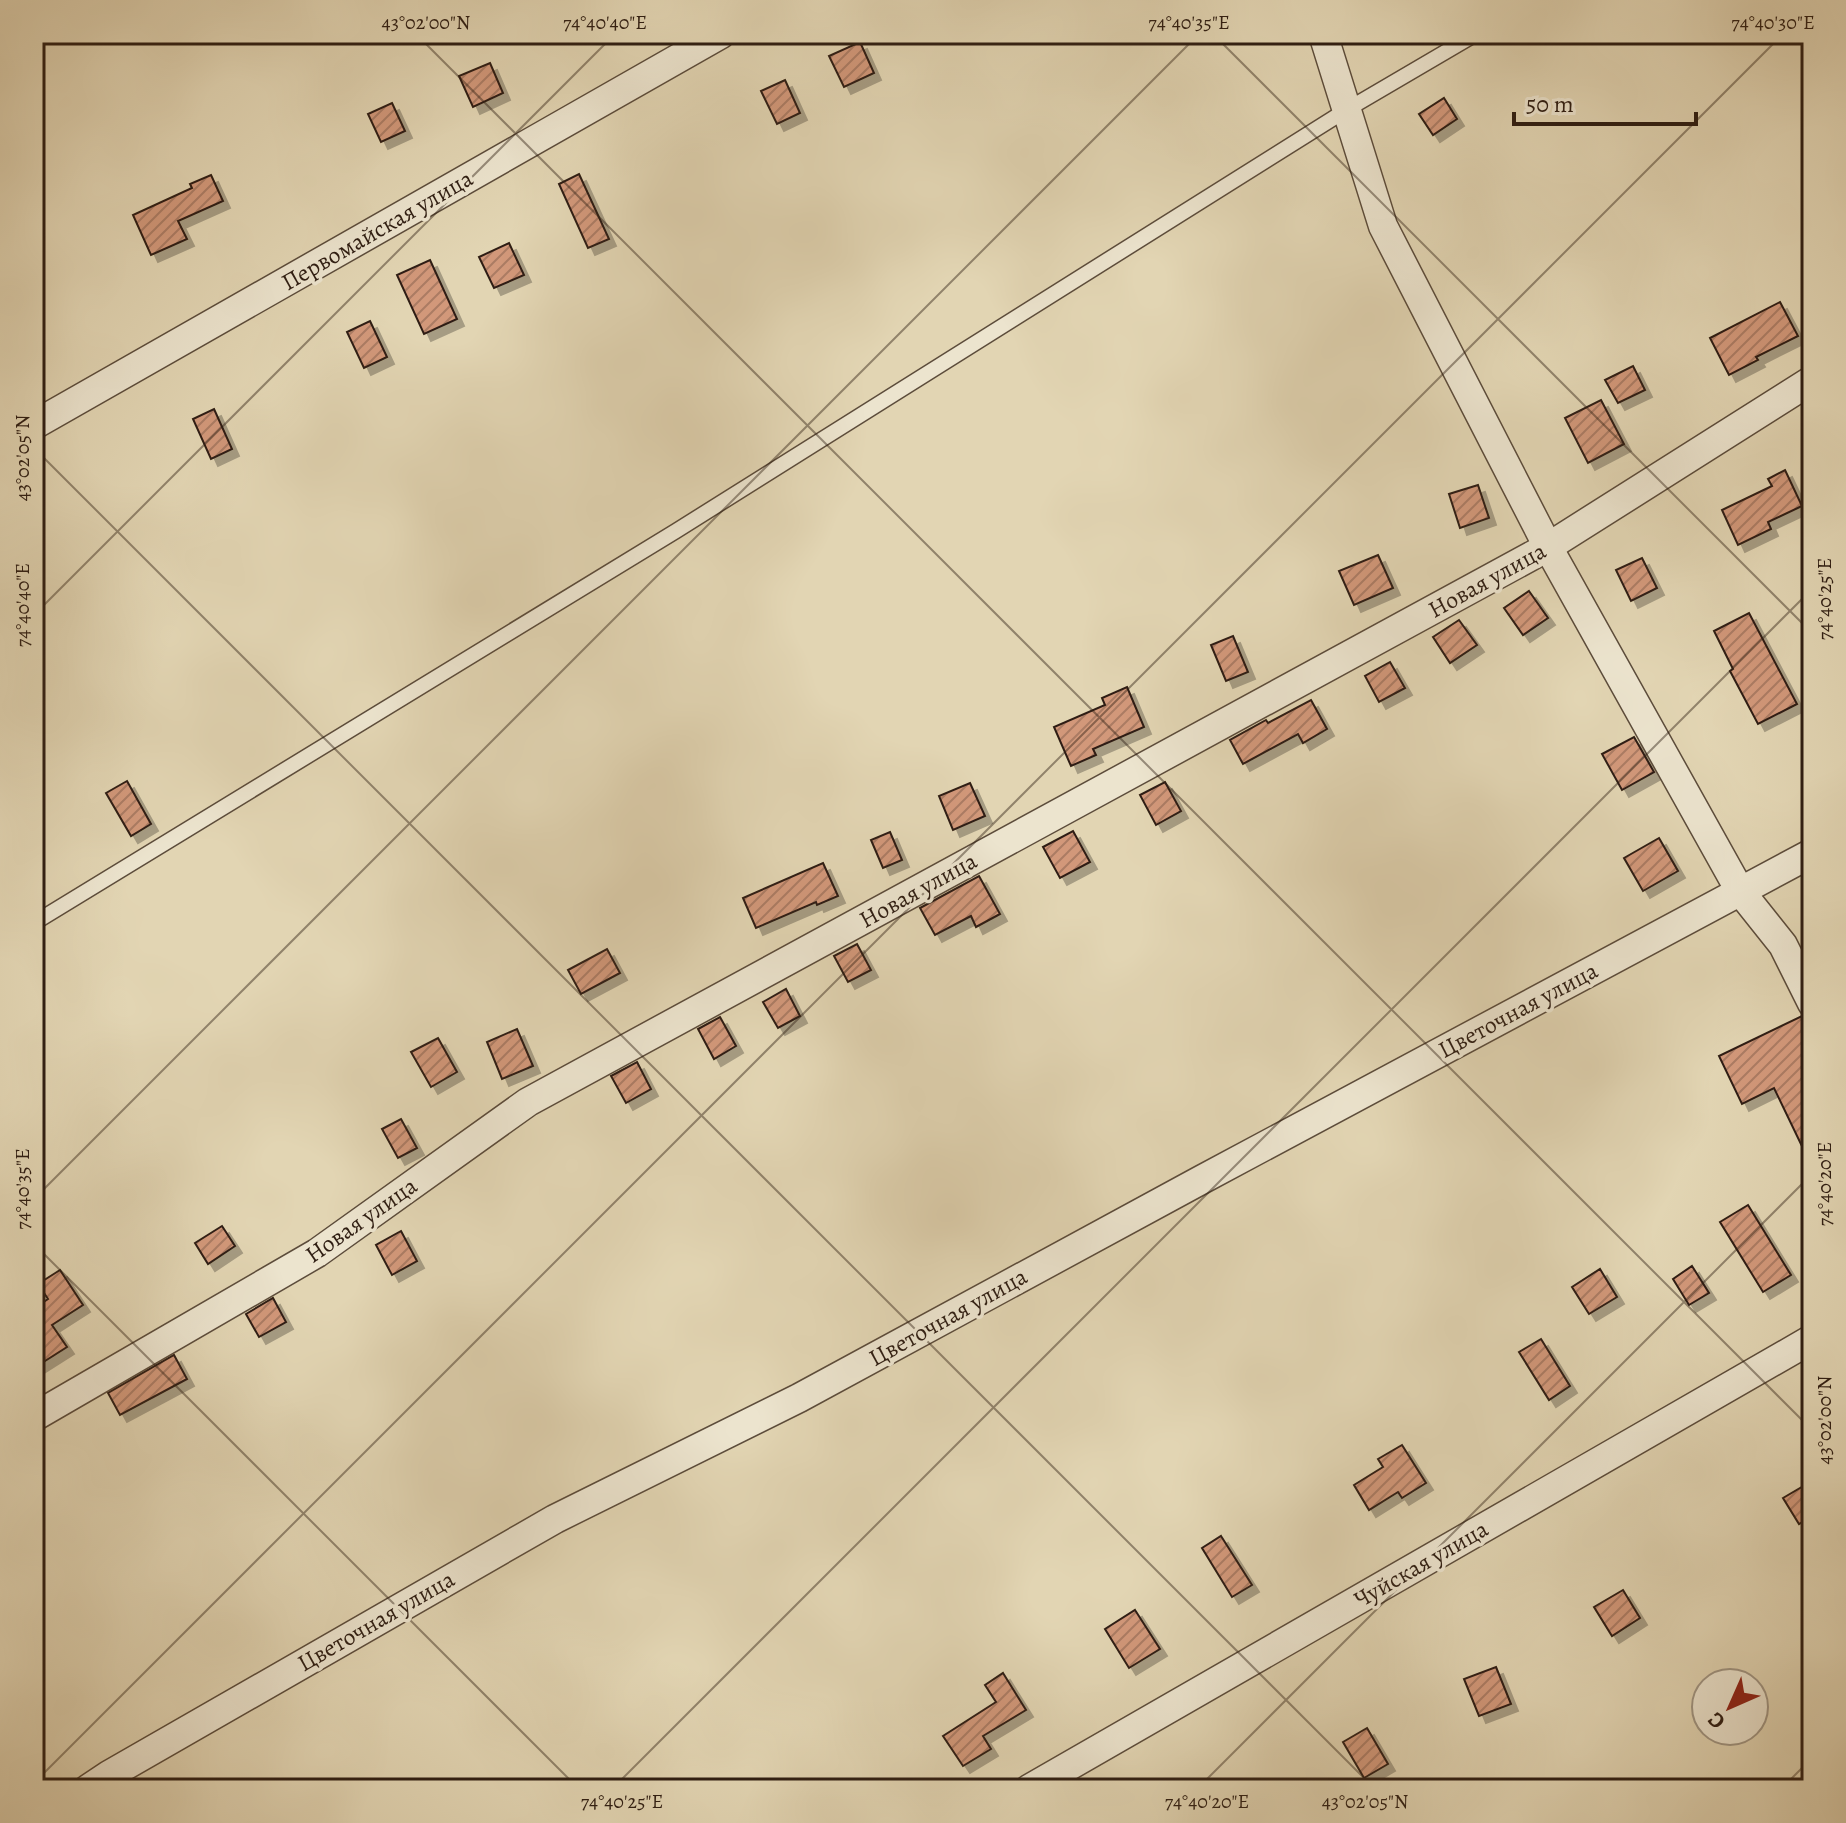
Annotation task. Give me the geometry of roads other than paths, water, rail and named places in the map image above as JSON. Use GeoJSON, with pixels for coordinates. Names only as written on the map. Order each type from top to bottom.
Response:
{"type":"FeatureCollection","features":[{"type":"Feature","properties":{"kind":"street","name":"Первомайская улица"},"geometry":{"type":"LineString","coordinates":[[34,425],[721,34]]}},
{"type":"Feature","properties":{"kind":"street"},"geometry":{"type":"LineString","coordinates":[[1323,34],[1383,226],[1548,547],[1740,891],[1783,945],[1812,1003]]}},
{"type":"Feature","properties":{"kind":"street","name":"Новая улица"},"geometry":{"type":"LineString","coordinates":[[34,1417],[317,1253],[528,1102],[1548,547],[1812,380]]}},
{"type":"Feature","properties":{"kind":"street","name":"Цветочная улица"},"geometry":{"type":"LineString","coordinates":[[88,1789],[555,1519],[799,1398],[1812,853]]}},
{"type":"Feature","properties":{"kind":"street","name":"Чуйская улица"},"geometry":{"type":"LineString","coordinates":[[1029,1789],[1812,1339]]}},
{"type":"Feature","properties":{"kind":"lane"},"geometry":{"type":"LineString","coordinates":[[34,923],[676,531],[1348,109],[1476,34]]}}]}
